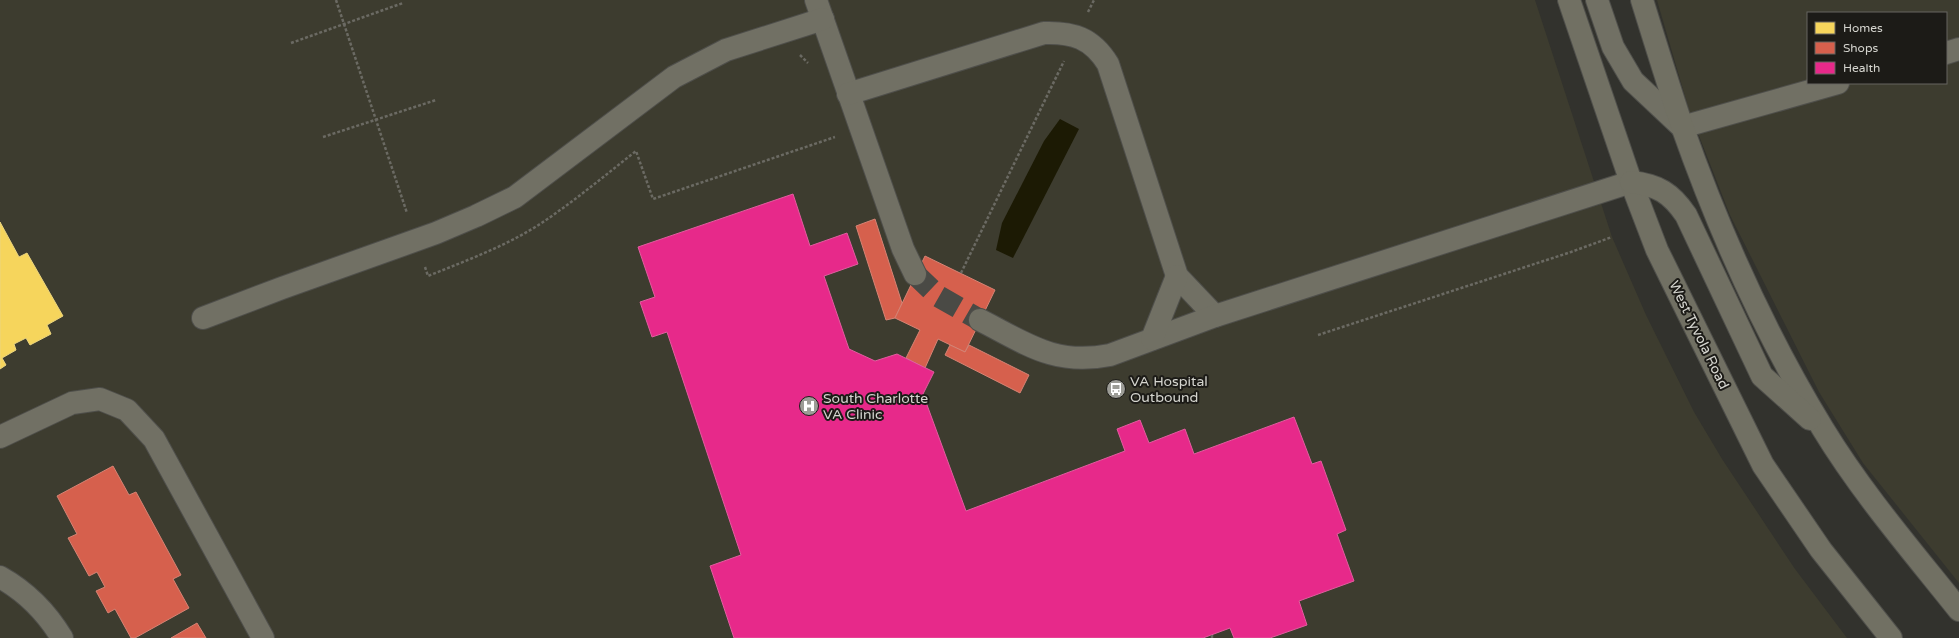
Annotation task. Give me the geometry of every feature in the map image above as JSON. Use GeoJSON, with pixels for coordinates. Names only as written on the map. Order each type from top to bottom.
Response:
{"type":"FeatureCollection","features":[{"type":"Feature","properties":{"kind":"main road","name":"West Tyvola Road"},"geometry":{"type":"LineString","coordinates":[[1569,0],[1631,182],[1657,250],[1763,465],[1821,550],[1891,638]]}},
{"type":"Feature","properties":{"kind":"main road"},"geometry":{"type":"LineString","coordinates":[[1642,0],[1682,127],[1737,265],[1774,344],[1824,430],[1883,515],[1959,610]]}},
{"type":"Feature","properties":{"kind":"main road"},"geometry":{"type":"LineString","coordinates":[[1631,182],[1660,188],[1676,201],[1686,216],[1762,376],[1824,430]]}},
{"type":"Feature","properties":{"kind":"street"},"geometry":{"type":"LineString","coordinates":[[1597,0],[1613,47],[1633,81],[1682,127],[1834,84]]}},
{"type":"Feature","properties":{"kind":"street"},"geometry":{"type":"LineString","coordinates":[[203,318],[416,240],[476,216],[515,197],[674,77],[726,50],[820,9],[848,94],[903,249],[915,274]]}},
{"type":"Feature","properties":{"kind":"street"},"geometry":{"type":"LineString","coordinates":[[848,94],[1044,33],[1060,32],[1077,35],[1091,43],[1101,52],[1108,64],[1177,276],[1216,316]]}},
{"type":"Feature","properties":{"kind":"street"},"geometry":{"type":"LineString","coordinates":[[1947,53],[1959,49]]}},
{"type":"Feature","properties":{"kind":"street"},"geometry":{"type":"LineString","coordinates":[[980,320],[1038,349],[1058,356],[1075,359],[1110,355],[1216,316],[1631,182]]}},
{"type":"Feature","properties":{"kind":"street"},"geometry":{"type":"LineString","coordinates":[[1152,339],[1177,276]]}},
{"type":"Feature","properties":{"kind":"street"},"geometry":{"type":"LineString","coordinates":[[0,437],[72,403],[100,399],[126,410],[154,439],[263,638]]}},
{"type":"Feature","properties":{"kind":"street"},"geometry":{"type":"LineString","coordinates":[[0,577],[20,589],[56,628],[62,638]]}},
{"type":"Feature","properties":{"kind":"path"},"geometry":{"type":"LineString","coordinates":[[336,0],[428,276],[481,255],[548,219],[636,152],[653,199],[838,137]]}},
{"type":"Feature","properties":{"kind":"path"},"geometry":{"type":"LineString","coordinates":[[961,273],[1094,0]]}},
{"type":"Feature","properties":{"kind":"path"},"geometry":{"type":"LineString","coordinates":[[291,43],[403,3]]}},
{"type":"Feature","properties":{"kind":"path"},"geometry":{"type":"LineString","coordinates":[[323,138],[436,100]]}},
{"type":"Feature","properties":{"kind":"path"},"geometry":{"type":"LineString","coordinates":[[1318,335],[1571,252],[1612,237]]}},
{"type":"Feature","properties":{"kind":"shaded area"},"geometry":{"type":"Polygon","coordinates":[[[0,0],[1535,0],[1612,237],[1646,315],[1694,412],[1722,459],[1795,569],[1847,638],[0,638],[0,0]]]}},
{"type":"Feature","properties":{"kind":"shaded area"},"geometry":{"type":"Polygon","coordinates":[[[1657,0],[1959,0],[1959,583],[1863,463],[1819,392],[1730,215],[1689,110],[1657,0]]]}},
{"type":"Feature","properties":{"kind":"shaded area"},"geometry":{"type":"Polygon","coordinates":[[[1060,119],[1079,129],[1013,258],[996,250],[1002,223],[1044,141],[1060,119]]]}},
{"type":"Feature","properties":{"kind":"building: Homes"},"geometry":{"type":"Polygon","coordinates":[[[0,222],[19,257],[27,253],[63,316],[47,325],[51,334],[30,345],[26,338],[14,344],[16,350],[2,358],[6,365],[0,369],[0,222]]]}},
{"type":"Feature","properties":{"kind":"building: Shops"},"geometry":{"type":"Polygon","coordinates":[[[875,219],[902,303],[895,318],[886,320],[856,226],[875,219]]]}},
{"type":"Feature","properties":{"kind":"building: Shops"},"geometry":{"type":"Polygon","coordinates":[[[925,256],[995,290],[965,352],[938,339],[925,368],[906,358],[920,330],[895,318],[925,256]]]}},
{"type":"Feature","properties":{"kind":"building: Shops"},"geometry":{"type":"Polygon","coordinates":[[[950,345],[965,352],[969,345],[1029,375],[1020,393],[945,355],[950,345]]]}},
{"type":"Feature","properties":{"kind":"building: Shops"},"geometry":{"type":"Polygon","coordinates":[[[113,466],[129,495],[136,492],[181,575],[173,579],[189,608],[135,638],[131,638],[115,609],[108,613],[96,591],[105,587],[97,572],[89,576],[68,538],[77,534],[57,496],[113,466]]]}},
{"type":"Feature","properties":{"kind":"building: Shops"},"geometry":{"type":"Polygon","coordinates":[[[197,623],[206,638],[171,638],[197,623]]]}},
{"type":"Feature","properties":{"kind":"building: Health","name":"South Charlotte VA Clinic"},"geometry":{"type":"Polygon","coordinates":[[[793,194],[810,246],[847,233],[858,264],[824,276],[849,349],[875,361],[897,354],[934,372],[923,394],[966,511],[1125,451],[1117,429],[1140,420],[1149,443],[1185,429],[1194,454],[1294,417],[1312,464],[1321,461],[1346,530],[1337,534],[1354,581],[1299,601],[1307,625],[1270,638],[1234,638],[1230,628],[1203,638],[734,638],[710,566],[741,555],[667,332],[652,337],[640,302],[655,297],[638,247],[793,194]]]}},
{"type":"Feature","properties":{"kind":"tunnel"},"geometry":{"type":"LineString","coordinates":[[915,274],[938,296],[980,320]]}},
{"type":"Feature","properties":{"kind":"place","name":"VA Hospital Outbound"},"geometry":{"type":"Point","coordinates":[1116,389]}},
{"type":"Feature","properties":{"kind":"place","name":"South Charlotte VA Clinic"},"geometry":{"type":"Point","coordinates":[809,406]}}]}
